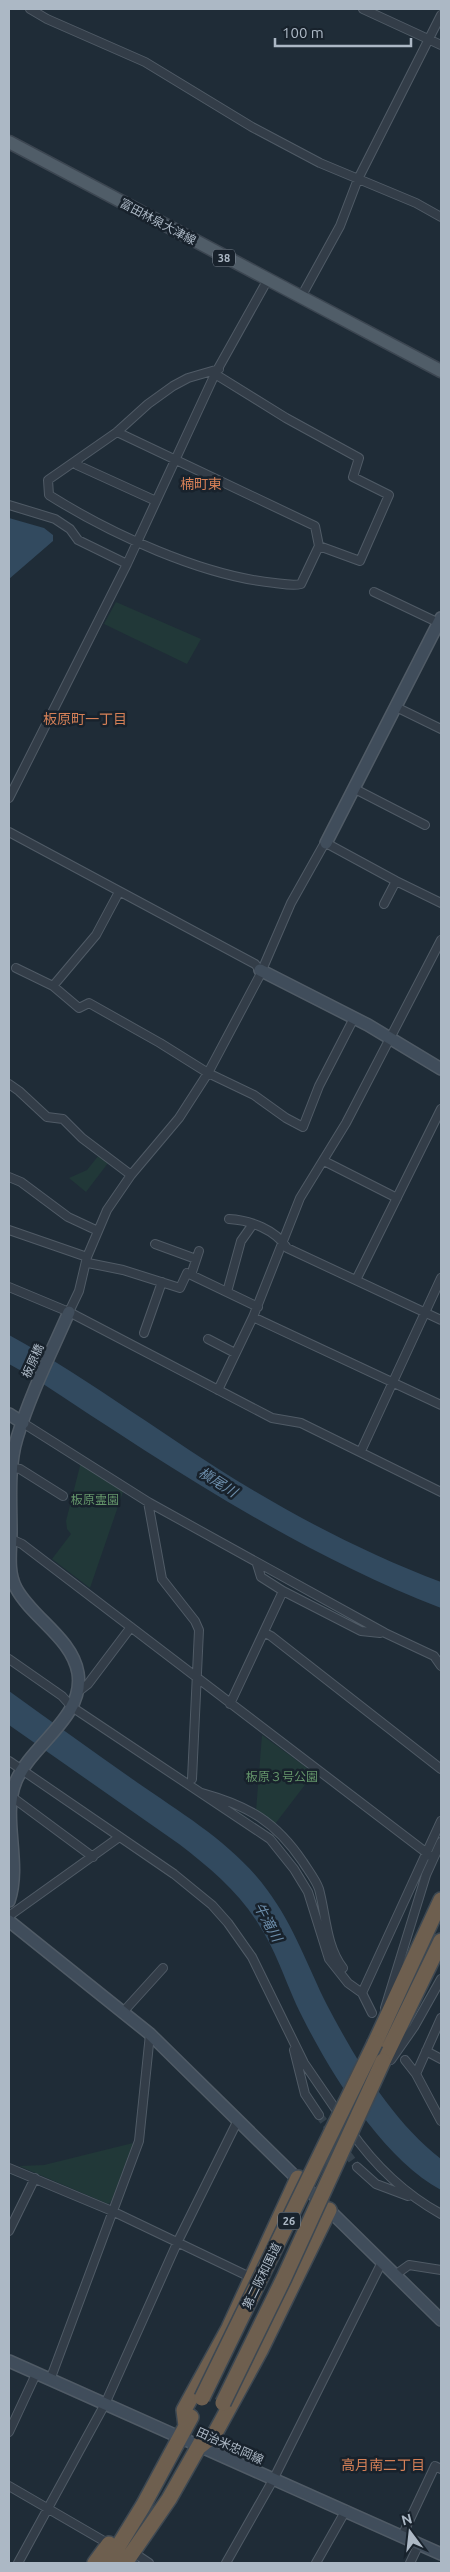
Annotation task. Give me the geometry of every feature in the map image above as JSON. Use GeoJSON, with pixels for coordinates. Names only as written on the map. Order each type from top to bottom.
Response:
{"type":"FeatureCollection","features":[{"type":"Feature","properties":{"kind":"highway","name":"第二阪和国道"},"geometry":{"type":"LineString","coordinates":[[108,2563],[143,2506],[202,2398],[384,2025],[441,1900]]}},
{"type":"Feature","properties":{"kind":"highway","name":"第二阪和国道"},"geometry":{"type":"LineString","coordinates":[[125,2563],[169,2499],[223,2403],[284,2278],[372,2086],[385,2065],[441,1941]]}},
{"type":"Feature","properties":{"kind":"highway","name":"26"},"geometry":{"type":"LineString","coordinates":[[182,2432],[184,2410],[229,2328],[298,2178]]}},
{"type":"Feature","properties":{"kind":"highway","name":"26"},"geometry":{"type":"LineString","coordinates":[[199,2447],[214,2435],[260,2351],[329,2210]]}},
{"type":"Feature","properties":{"kind":"highway","name":"26"},"geometry":{"type":"LineString","coordinates":[[142,2561],[169,2499]]}},
{"type":"Feature","properties":{"kind":"highway","name":"26"},"geometry":{"type":"LineString","coordinates":[[95,2563],[108,2544],[143,2506]]}},
{"type":"Feature","properties":{"kind":"main road","name":"富田林泉大津線"},"geometry":{"type":"LineString","coordinates":[[9,142],[267,281],[441,371]]}},
{"type":"Feature","properties":{"kind":"street"},"geometry":{"type":"LineString","coordinates":[[30,9],[47,19],[144,62],[252,128],[320,163],[441,217]]}},
{"type":"Feature","properties":{"kind":"street"},"geometry":{"type":"LineString","coordinates":[[363,9],[441,45]]}},
{"type":"Feature","properties":{"kind":"street"},"geometry":{"type":"LineString","coordinates":[[301,297],[340,226],[358,179],[441,15]]}},
{"type":"Feature","properties":{"kind":"street"},"geometry":{"type":"LineString","coordinates":[[9,798],[138,542],[217,372],[267,281]]}},
{"type":"Feature","properties":{"kind":"street"},"geometry":{"type":"LineString","coordinates":[[117,432],[315,526],[319,546],[301,584],[245,578],[174,558],[84,517],[49,495],[48,480],[117,432],[148,404],[188,378],[217,372],[286,418],[358,458],[353,477],[389,495],[360,561],[319,546]]}},
{"type":"Feature","properties":{"kind":"street"},"geometry":{"type":"LineString","coordinates":[[78,460],[78,465],[156,501]]}},
{"type":"Feature","properties":{"kind":"street"},"geometry":{"type":"LineString","coordinates":[[9,505],[55,519],[70,529],[78,540],[127,564]]}},
{"type":"Feature","properties":{"kind":"street"},"geometry":{"type":"LineString","coordinates":[[387,598],[391,590]]}},
{"type":"Feature","properties":{"kind":"street"},"geometry":{"type":"LineString","coordinates":[[70,1312],[107,1210],[131,1175],[178,1118],[208,1073],[259,977],[260,970],[291,903],[355,789],[440,621],[374,592]]}},
{"type":"Feature","properties":{"kind":"street"},"geometry":{"type":"LineString","coordinates":[[396,707],[441,729]]}},
{"type":"Feature","properties":{"kind":"street"},"geometry":{"type":"LineString","coordinates":[[355,789],[424,825]]}},
{"type":"Feature","properties":{"kind":"street"},"geometry":{"type":"LineString","coordinates":[[9,832],[255,964],[260,970],[354,1018],[441,1068]]}},
{"type":"Feature","properties":{"kind":"street"},"geometry":{"type":"LineString","coordinates":[[326,842],[396,881],[441,903]]}},
{"type":"Feature","properties":{"kind":"street"},"geometry":{"type":"LineString","coordinates":[[384,904],[396,881]]}},
{"type":"Feature","properties":{"kind":"street"},"geometry":{"type":"LineString","coordinates":[[52,986],[96,935],[119,892]]}},
{"type":"Feature","properties":{"kind":"street"},"geometry":{"type":"LineString","coordinates":[[218,1390],[258,1306],[300,1198],[324,1160],[391,1040],[441,940]]}},
{"type":"Feature","properties":{"kind":"street"},"geometry":{"type":"LineString","coordinates":[[16,968],[52,986],[79,1008],[89,1003],[160,1042],[208,1073],[254,1095],[286,1118],[303,1127],[319,1086],[354,1018]]}},
{"type":"Feature","properties":{"kind":"street"},"geometry":{"type":"LineString","coordinates":[[10,1086],[47,1117],[62,1119],[82,1138],[131,1175]]}},
{"type":"Feature","properties":{"kind":"street"},"geometry":{"type":"LineString","coordinates":[[356,1280],[441,1110]]}},
{"type":"Feature","properties":{"kind":"street"},"geometry":{"type":"LineString","coordinates":[[324,1160],[397,1198]]}},
{"type":"Feature","properties":{"kind":"street"},"geometry":{"type":"LineString","coordinates":[[9,1177],[21,1182],[68,1217],[98,1231]]}},
{"type":"Feature","properties":{"kind":"street"},"geometry":{"type":"LineString","coordinates":[[229,1219],[242,1220],[253,1224],[281,1238],[287,1248],[441,1320]]}},
{"type":"Feature","properties":{"kind":"street"},"geometry":{"type":"LineString","coordinates":[[227,1292],[241,1241],[253,1224]]}},
{"type":"Feature","properties":{"kind":"street"},"geometry":{"type":"LineString","coordinates":[[9,1230],[88,1260],[180,1288],[187,1274],[258,1306]]}},
{"type":"Feature","properties":{"kind":"street"},"geometry":{"type":"LineString","coordinates":[[155,1244],[198,1255],[190,1275]]}},
{"type":"Feature","properties":{"kind":"street"},"geometry":{"type":"LineString","coordinates":[[361,1450],[441,1278]]}},
{"type":"Feature","properties":{"kind":"street"},"geometry":{"type":"LineString","coordinates":[[144,1333],[162,1282]]}},
{"type":"Feature","properties":{"kind":"street"},"geometry":{"type":"LineString","coordinates":[[9,1287],[70,1312],[272,1418],[301,1423],[361,1450],[441,1492]]}},
{"type":"Feature","properties":{"kind":"street","name":"板原橋"},"geometry":{"type":"LineString","coordinates":[[70,1312],[27,1408],[17,1439],[13,1468],[10,1567],[15,1586],[27,1606],[61,1640],[73,1659],[78,1671],[79,1691]]}},
{"type":"Feature","properties":{"kind":"street"},"geometry":{"type":"LineString","coordinates":[[253,1317],[441,1405]]}},
{"type":"Feature","properties":{"kind":"street"},"geometry":{"type":"LineString","coordinates":[[208,1339],[235,1353]]}},
{"type":"Feature","properties":{"kind":"street"},"geometry":{"type":"LineString","coordinates":[[9,1414],[148,1502],[257,1564],[385,1633],[434,1656],[441,1666]]}},
{"type":"Feature","properties":{"kind":"street"},"geometry":{"type":"LineString","coordinates":[[13,1468],[20,1469],[59,1494],[51,1499]]}},
{"type":"Feature","properties":{"kind":"street"},"geometry":{"type":"LineString","coordinates":[[148,1502],[162,1579],[199,1630],[192,1779]]}},
{"type":"Feature","properties":{"kind":"street"},"geometry":{"type":"LineString","coordinates":[[11,1538],[22,1544],[429,1856]]}},
{"type":"Feature","properties":{"kind":"street"},"geometry":{"type":"LineString","coordinates":[[257,1564],[261,1577],[283,1591],[361,1631],[385,1633]]}},
{"type":"Feature","properties":{"kind":"street"},"geometry":{"type":"LineString","coordinates":[[230,1704],[265,1634],[283,1591]]}},
{"type":"Feature","properties":{"kind":"street"},"geometry":{"type":"LineString","coordinates":[[9,1901],[15,1867],[12,1797],[24,1767],[68,1711],[79,1691],[88,1684],[131,1628]]}},
{"type":"Feature","properties":{"kind":"street"},"geometry":{"type":"LineString","coordinates":[[265,1634],[271,1636],[441,1769]]}},
{"type":"Feature","properties":{"kind":"street"},"geometry":{"type":"LineString","coordinates":[[9,1659],[62,1696],[68,1711],[198,1792],[220,1808],[252,1825],[280,1851],[308,1892],[329,1959],[348,1983],[360,1990]]}},
{"type":"Feature","properties":{"kind":"street"},"geometry":{"type":"LineString","coordinates":[[9,1761],[24,1767],[118,1838],[174,1874],[212,1905],[228,1923],[252,1957],[294,2045],[320,2089],[362,2148],[386,2175],[415,2198],[441,2214]]}},
{"type":"Feature","properties":{"kind":"street"},"geometry":{"type":"LineString","coordinates":[[198,1792],[239,1805],[256,1814],[274,1826],[288,1840],[318,1886],[324,1917],[337,1961],[360,1990],[372,2013]]}},
{"type":"Feature","properties":{"kind":"street"},"geometry":{"type":"LineString","coordinates":[[12,1797],[93,1857]]}},
{"type":"Feature","properties":{"kind":"street"},"geometry":{"type":"LineString","coordinates":[[384,2025],[384,2010],[441,1821]]}},
{"type":"Feature","properties":{"kind":"street"},"geometry":{"type":"LineString","coordinates":[[9,1916],[118,1838]]}},
{"type":"Feature","properties":{"kind":"street"},"geometry":{"type":"LineString","coordinates":[[360,1990],[429,1856],[441,1842]]}},
{"type":"Feature","properties":{"kind":"street"},"geometry":{"type":"LineString","coordinates":[[9,1921],[124,2011],[150,2034],[441,2320]]}},
{"type":"Feature","properties":{"kind":"street"},"geometry":{"type":"LineString","coordinates":[[124,2011],[163,1968]]}},
{"type":"Feature","properties":{"kind":"street"},"geometry":{"type":"LineString","coordinates":[[385,2065],[441,1979]]}},
{"type":"Feature","properties":{"kind":"street"},"geometry":{"type":"LineString","coordinates":[[416,2074],[441,2018]]}},
{"type":"Feature","properties":{"kind":"street"},"geometry":{"type":"LineString","coordinates":[[50,2380],[139,2141],[150,2034]]}},
{"type":"Feature","properties":{"kind":"street"},"geometry":{"type":"LineString","coordinates":[[294,2045],[295,2057],[305,2094],[319,2115]]}},
{"type":"Feature","properties":{"kind":"street"},"geometry":{"type":"LineString","coordinates":[[426,2051],[441,2058]]}},
{"type":"Feature","properties":{"kind":"street"},"geometry":{"type":"LineString","coordinates":[[405,2060],[416,2074],[441,2121]]}},
{"type":"Feature","properties":{"kind":"street"},"geometry":{"type":"LineString","coordinates":[[18,2563],[105,2404],[178,2242],[238,2120]]}},
{"type":"Feature","properties":{"kind":"street"},"geometry":{"type":"LineString","coordinates":[[358,2166],[376,2184],[415,2198]]}},
{"type":"Feature","properties":{"kind":"street"},"geometry":{"type":"LineString","coordinates":[[9,2168],[112,2211],[252,2278]]}},
{"type":"Feature","properties":{"kind":"street"},"geometry":{"type":"LineString","coordinates":[[9,2231],[35,2178]]}},
{"type":"Feature","properties":{"kind":"street"},"geometry":{"type":"LineString","coordinates":[[226,2563],[273,2480],[382,2262]]}},
{"type":"Feature","properties":{"kind":"street"},"geometry":{"type":"LineString","coordinates":[[395,2275],[409,2264],[441,2270]]}},
{"type":"Feature","properties":{"kind":"street","name":"田治米忠岡線"},"geometry":{"type":"LineString","coordinates":[[9,2361],[105,2404],[182,2432],[199,2447],[346,2510],[441,2554]]}},
{"type":"Feature","properties":{"kind":"street"},"geometry":{"type":"LineString","coordinates":[[9,2432],[36,2374]]}},
{"type":"Feature","properties":{"kind":"street"},"geometry":{"type":"LineString","coordinates":[[402,2536],[435,2466],[441,2469]]}},
{"type":"Feature","properties":{"kind":"street"},"geometry":{"type":"LineString","coordinates":[[9,2486],[48,2507],[108,2544]]}},
{"type":"Feature","properties":{"kind":"street"},"geometry":{"type":"LineString","coordinates":[[316,2563],[346,2510]]}},
{"type":"Feature","properties":{"kind":"street"},"geometry":{"type":"LineString","coordinates":[[410,2563],[419,2544]]}},
{"type":"Feature","properties":{"kind":"green space"},"geometry":{"type":"Polygon","coordinates":[[[116,602],[201,639],[187,664],[104,624],[116,602]]]}},
{"type":"Feature","properties":{"kind":"green space"},"geometry":{"type":"Polygon","coordinates":[[[99,1155],[108,1163],[86,1192],[69,1178],[87,1170],[99,1155]]]}},
{"type":"Feature","properties":{"kind":"green space","name":"板原霊園"},"geometry":{"type":"Polygon","coordinates":[[[81,1462],[124,1489],[90,1588],[52,1559],[71,1534],[67,1529],[66,1521],[81,1462]]]}},
{"type":"Feature","properties":{"kind":"green space","name":"板原３号公園"},"geometry":{"type":"Polygon","coordinates":[[[262,1735],[314,1773],[275,1824],[256,1811],[262,1735]]]}},
{"type":"Feature","properties":{"kind":"green space"},"geometry":{"type":"Polygon","coordinates":[[[133,2143],[111,2202],[108,2204],[19,2166],[44,2165],[133,2143]]]}},
{"type":"Feature","properties":{"kind":"water"},"geometry":{"type":"Polygon","coordinates":[[[9,518],[44,528],[53,535],[53,541],[9,579],[9,518]]]}},
{"type":"Feature","properties":{"kind":"water","name":"槇尾川"},"geometry":{"type":"Polygon","coordinates":[[[9,1335],[71,1372],[221,1470],[274,1502],[320,1528],[368,1551],[441,1582],[441,1608],[334,1560],[282,1533],[182,1474],[34,1378],[9,1364],[9,1335]]]}},
{"type":"Feature","properties":{"kind":"water","name":"牛滝川"},"geometry":{"type":"Polygon","coordinates":[[[9,1691],[191,1819],[224,1845],[255,1874],[286,1918],[327,2005],[363,2068],[407,2127],[441,2159],[441,2190],[419,2175],[397,2156],[357,2108],[322,2054],[296,2004],[270,1944],[243,1902],[212,1871],[179,1844],[9,1725],[9,1691]]]}},
{"type":"Feature","properties":{"kind":"tunnel"},"geometry":{"type":"LineString","coordinates":[[319,2115],[357,2167]]}},
{"type":"Feature","properties":{"kind":"district","name":"楠町東"},"geometry":{"type":"Point","coordinates":[201,484]}},
{"type":"Feature","properties":{"kind":"district","name":"板原町一丁目"},"geometry":{"type":"Point","coordinates":[85,719]}},
{"type":"Feature","properties":{"kind":"district","name":"高月南二丁目"},"geometry":{"type":"Point","coordinates":[383,2465]}}]}
